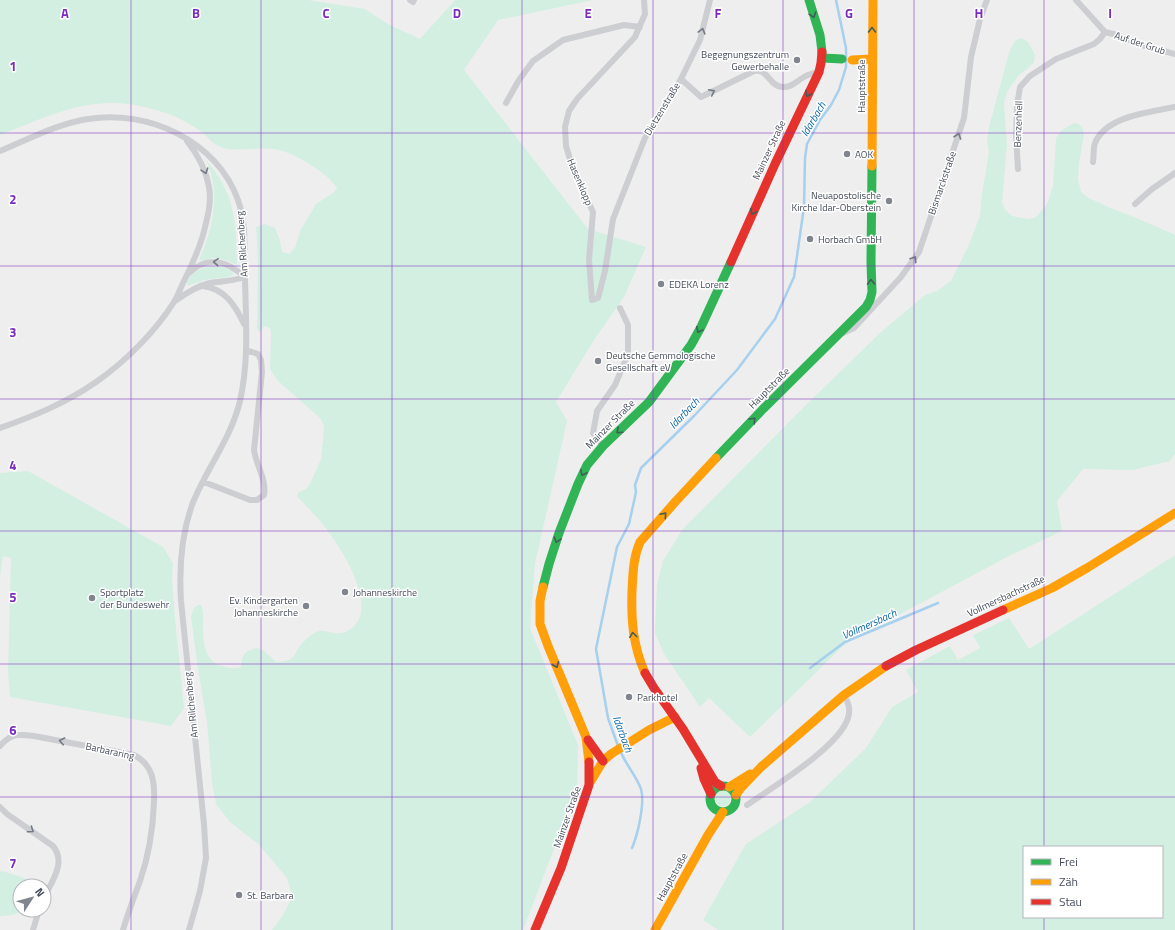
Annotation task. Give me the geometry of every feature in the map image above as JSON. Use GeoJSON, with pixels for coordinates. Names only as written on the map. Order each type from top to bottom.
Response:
{"type":"FeatureCollection","features":[{"type":"Feature","properties":{"kind":"main road","name":"Mainzer Straße"},"geometry":{"type":"LineString","coordinates":[[535,930],[561,868],[573,834],[589,785],[590,767],[586,737],[540,624],[540,601],[549,564],[582,473],[603,446],[648,402],[691,345],[701,327],[775,164],[819,72],[823,58],[822,44],[809,0]]}},
{"type":"Feature","properties":{"kind":"main road","name":"Hauptstraße"},"geometry":{"type":"LineString","coordinates":[[711,794],[692,744],[645,672],[636,650],[633,637],[631,596],[633,565],[640,542],[676,501],[763,409],[866,307],[870,300],[872,292],[873,0]]}},
{"type":"Feature","properties":{"kind":"main road"},"geometry":{"type":"LineString","coordinates":[[823,58],[847,60],[872,59]]}},
{"type":"Feature","properties":{"kind":"main road","name":"Vollmersbachstraße"},"geometry":{"type":"LineString","coordinates":[[736,795],[761,767],[844,695],[890,663],[1058,584],[1087,568],[1175,513]]}},
{"type":"Feature","properties":{"kind":"main road"},"geometry":{"type":"LineString","coordinates":[[589,785],[603,761],[649,730],[675,717]]}},
{"type":"Feature","properties":{"kind":"main road"},"geometry":{"type":"LineString","coordinates":[[586,737],[603,761]]}},
{"type":"Feature","properties":{"kind":"main road","name":"Hauptstraße"},"geometry":{"type":"LineString","coordinates":[[698,757],[713,779],[725,786]]}},
{"type":"Feature","properties":{"kind":"main road","name":"Vollmersbachstraße"},"geometry":{"type":"LineString","coordinates":[[725,786],[761,767]]}},
{"type":"Feature","properties":{"kind":"main road"},"geometry":{"type":"LineString","coordinates":[[725,786],[733,790],[736,795],[736,801],[734,806],[724,812],[718,810],[712,805],[710,800],[714,789],[725,786]]}},
{"type":"Feature","properties":{"kind":"main road","name":"Hauptstraße"},"geometry":{"type":"LineString","coordinates":[[708,835],[712,816],[712,805]]}},
{"type":"Feature","properties":{"kind":"main road","name":"Hauptstraße"},"geometry":{"type":"LineString","coordinates":[[655,930],[708,835],[724,812]]}},
{"type":"Feature","properties":{"kind":"street"},"geometry":{"type":"LineString","coordinates":[[410,0],[413,2],[414,0]]}},
{"type":"Feature","properties":{"kind":"street","name":"Hasenklopp"},"geometry":{"type":"LineString","coordinates":[[613,219],[605,271],[598,298],[592,300],[589,260],[593,212],[574,172],[566,146],[565,127],[569,111],[577,99],[636,37],[645,14],[644,0]]}},
{"type":"Feature","properties":{"kind":"street","name":"Dietzenstraße"},"geometry":{"type":"LineString","coordinates":[[613,219],[645,138],[681,79],[700,40],[710,0]]}},
{"type":"Feature","properties":{"kind":"street","name":"Bismarckstraße"},"geometry":{"type":"LineString","coordinates":[[838,335],[854,328],[901,277],[918,252],[964,118],[971,57],[980,19],[987,0]]}},
{"type":"Feature","properties":{"kind":"street"},"geometry":{"type":"LineString","coordinates":[[1076,0],[1105,32]]}},
{"type":"Feature","properties":{"kind":"street"},"geometry":{"type":"LineString","coordinates":[[506,103],[519,80],[533,62],[563,40],[624,25],[640,27]]}},
{"type":"Feature","properties":{"kind":"street","name":"Auf der Grub"},"geometry":{"type":"LineString","coordinates":[[1105,32],[1138,44],[1175,54]]}},
{"type":"Feature","properties":{"kind":"street","name":"Benzenhell"},"geometry":{"type":"LineString","coordinates":[[1018,169],[1016,136],[1017,106],[1020,87],[1030,76],[1056,59],[1094,44],[1105,32]]}},
{"type":"Feature","properties":{"kind":"street"},"geometry":{"type":"LineString","coordinates":[[681,79],[701,97],[758,70],[764,72],[774,83],[783,87],[794,84],[809,74],[819,72]]}},
{"type":"Feature","properties":{"kind":"street"},"geometry":{"type":"LineString","coordinates":[[1093,162],[1095,144],[1102,133],[1112,124],[1125,117],[1175,107]]}},
{"type":"Feature","properties":{"kind":"street","name":"Am Rilchenberg"},"geometry":{"type":"LineString","coordinates":[[0,151],[46,131],[89,119],[118,118],[144,122],[167,129],[195,143],[213,159],[227,177],[234,190],[241,211],[244,228],[246,350],[243,388],[236,415],[226,440],[193,504],[184,533],[180,566],[180,583],[187,664],[204,824],[206,858],[200,891],[190,930]]}},
{"type":"Feature","properties":{"kind":"street"},"geometry":{"type":"LineString","coordinates":[[0,428],[29,418],[58,405],[97,382],[129,356],[174,302],[202,240],[208,216],[210,197],[208,180],[202,162],[185,138]]}},
{"type":"Feature","properties":{"kind":"street"},"geometry":{"type":"LineString","coordinates":[[1135,204],[1152,189],[1175,173]]}},
{"type":"Feature","properties":{"kind":"street"},"geometry":{"type":"LineString","coordinates":[[187,275],[203,264],[215,262],[230,265],[245,277]]}},
{"type":"Feature","properties":{"kind":"street"},"geometry":{"type":"LineString","coordinates":[[174,302],[191,291],[210,283],[235,280],[245,277]]}},
{"type":"Feature","properties":{"kind":"street"},"geometry":{"type":"LineString","coordinates":[[202,286],[215,289],[229,298],[236,307],[245,326]]}},
{"type":"Feature","properties":{"kind":"street"},"geometry":{"type":"LineString","coordinates":[[603,446],[593,433],[596,411],[615,385],[628,354],[628,325],[620,308]]}},
{"type":"Feature","properties":{"kind":"street"},"geometry":{"type":"LineString","coordinates":[[204,482],[250,500],[257,500],[264,495],[264,483],[256,461],[254,450],[261,378],[261,360],[258,354],[246,350]]}},
{"type":"Feature","properties":{"kind":"street"},"geometry":{"type":"LineString","coordinates":[[748,805],[794,773],[827,747],[841,730],[848,717],[849,704],[844,695]]}},
{"type":"Feature","properties":{"kind":"street","name":"Barbararing"},"geometry":{"type":"LineString","coordinates":[[0,746],[9,737],[18,735],[45,737],[134,755],[144,761],[152,775],[154,784],[152,832],[150,846],[142,874],[123,930]]}},
{"type":"Feature","properties":{"kind":"street"},"geometry":{"type":"LineString","coordinates":[[0,807],[7,814],[53,846],[57,851],[58,867],[52,882]]}},
{"type":"Feature","properties":{"kind":"street"},"geometry":{"type":"LineString","coordinates":[[33,930],[37,918]]}},
{"type":"Feature","properties":{"kind":"green space"},"geometry":{"type":"Polygon","coordinates":[[[0,0],[308,0],[365,9],[386,23],[420,39],[455,0],[593,0],[498,20],[464,70],[588,229],[646,247],[624,297],[594,340],[556,402],[567,421],[535,564],[530,628],[578,745],[577,788],[523,930],[272,930],[283,915],[290,901],[291,892],[287,878],[272,860],[258,844],[230,822],[216,804],[212,783],[207,722],[191,616],[194,608],[201,605],[203,612],[205,649],[211,660],[229,668],[241,667],[244,654],[257,648],[264,651],[276,662],[289,660],[294,656],[309,636],[320,631],[342,633],[353,627],[360,617],[361,604],[359,589],[346,559],[322,523],[297,496],[299,492],[306,489],[310,484],[321,459],[324,425],[319,417],[278,381],[270,369],[270,328],[264,326],[259,332],[257,329],[258,258],[256,227],[265,224],[275,228],[280,240],[282,252],[289,254],[295,248],[300,231],[316,204],[333,193],[337,188],[318,170],[290,154],[274,149],[263,148],[223,148],[215,144],[190,124],[176,117],[149,108],[128,104],[109,103],[73,108],[37,120],[0,135],[0,0]]]}},
{"type":"Feature","properties":{"kind":"green space"},"geometry":{"type":"Polygon","coordinates":[[[1021,38],[1028,42],[1035,55],[1034,62],[1019,75],[1008,90],[1004,102],[1007,145],[1002,202],[1006,211],[1012,216],[1028,219],[1034,218],[1047,204],[1053,186],[1056,138],[1061,131],[1072,124],[1077,123],[1082,127],[1084,134],[1078,179],[1081,192],[1087,197],[1108,207],[1175,235],[1175,454],[1170,461],[1133,470],[1083,469],[1057,501],[1062,531],[1011,555],[846,643],[750,737],[709,698],[700,707],[664,654],[655,633],[657,585],[663,561],[682,530],[881,332],[925,295],[937,291],[951,281],[968,247],[980,216],[989,152],[987,140],[989,127],[1010,49],[1016,40],[1021,38]]]}},
{"type":"Feature","properties":{"kind":"green space"},"geometry":{"type":"Polygon","coordinates":[[[206,160],[216,173],[229,197],[235,222],[237,265],[228,261],[212,258],[199,260],[208,236],[214,198],[211,172],[206,160]]]}},
{"type":"Feature","properties":{"kind":"green space"},"geometry":{"type":"Polygon","coordinates":[[[211,266],[226,268],[233,273],[233,275],[204,280],[187,286],[189,278],[195,272],[211,266]]]}},
{"type":"Feature","properties":{"kind":"green space","name":"Sportplatz der Bundeswehr"},"geometry":{"type":"Polygon","coordinates":[[[28,471],[163,547],[173,563],[172,579],[184,708],[171,726],[10,697],[8,673],[11,558],[3,556],[0,577],[0,473],[28,471]]]}},
{"type":"Feature","properties":{"kind":"green space"},"geometry":{"type":"Polygon","coordinates":[[[1175,555],[1175,930],[718,930],[703,920],[746,844],[810,802],[866,748],[892,707],[918,692],[906,670],[950,646],[958,660],[980,648],[973,635],[1009,618],[1029,649],[1175,555]]]}},
{"type":"Feature","properties":{"kind":"green space"},"geometry":{"type":"Polygon","coordinates":[[[723,790],[730,795],[731,798],[726,805],[723,806],[716,801],[715,798],[720,791],[723,790]]]}},
{"type":"Feature","properties":{"kind":"green space"},"geometry":{"type":"Polygon","coordinates":[[[2,871],[24,878],[12,878],[12,915],[0,916],[0,872],[2,871]]]}},
{"type":"Feature","properties":{"kind":"waterway","name":"Idarbach"},"geometry":{"type":"LineString","coordinates":[[618,746],[608,718],[596,649],[617,547],[629,524],[636,492],[635,485],[641,468],[694,416],[737,370],[775,319],[794,277],[804,207],[805,158],[807,144],[839,90],[846,67],[846,48],[836,0]]}},
{"type":"Feature","properties":{"kind":"waterway","name":"Vollmersbach"},"geometry":{"type":"LineString","coordinates":[[810,668],[845,642],[938,603]]}},
{"type":"Feature","properties":{"kind":"waterway","name":"Idarbach"},"geometry":{"type":"LineString","coordinates":[[620,750],[639,784],[642,795],[640,818],[632,848]]}},
{"type":"Feature","properties":{"kind":"traffic: fast"},"geometry":{"type":"LineString","coordinates":[[809,0],[820,35],[822,52]]}},
{"type":"Feature","properties":{"kind":"traffic: fast"},"geometry":{"type":"LineString","coordinates":[[823,58],[842,59]]}},
{"type":"Feature","properties":{"kind":"traffic: fast"},"geometry":{"type":"LineString","coordinates":[[716,458],[866,307],[870,300],[872,292],[872,166]]}},
{"type":"Feature","properties":{"kind":"traffic: fast"},"geometry":{"type":"LineString","coordinates":[[543,587],[559,533],[587,465],[603,446],[649,402],[691,345],[731,262]]}},
{"type":"Feature","properties":{"kind":"traffic: fast"},"geometry":{"type":"LineString","coordinates":[[723,786],[732,790],[736,799],[732,808],[723,812],[714,808],[710,799],[714,790],[723,786]]}},
{"type":"Feature","properties":{"kind":"traffic: slow"},"geometry":{"type":"LineString","coordinates":[[872,166],[873,0]]}},
{"type":"Feature","properties":{"kind":"traffic: slow"},"geometry":{"type":"LineString","coordinates":[[852,60],[872,59]]}},
{"type":"Feature","properties":{"kind":"traffic: slow"},"geometry":{"type":"LineString","coordinates":[[645,673],[635,643],[633,623],[633,578],[638,548],[640,542],[716,458]]}},
{"type":"Feature","properties":{"kind":"traffic: slow"},"geometry":{"type":"LineString","coordinates":[[1003,610],[1052,588],[1175,513]]}},
{"type":"Feature","properties":{"kind":"traffic: slow"},"geometry":{"type":"LineString","coordinates":[[543,587],[540,601],[540,624],[586,737],[589,762]]}},
{"type":"Feature","properties":{"kind":"traffic: slow"},"geometry":{"type":"LineString","coordinates":[[736,795],[761,767],[844,695],[886,666]]}},
{"type":"Feature","properties":{"kind":"traffic: slow"},"geometry":{"type":"LineString","coordinates":[[591,781],[603,761],[611,754],[649,730],[675,717]]}},
{"type":"Feature","properties":{"kind":"traffic: slow"},"geometry":{"type":"LineString","coordinates":[[729,787],[750,774]]}},
{"type":"Feature","properties":{"kind":"traffic: slow"},"geometry":{"type":"LineString","coordinates":[[655,930],[708,835],[723,812]]}},
{"type":"Feature","properties":{"kind":"traffic: jam"},"geometry":{"type":"LineString","coordinates":[[731,262],[775,164],[819,72],[822,52]]}},
{"type":"Feature","properties":{"kind":"traffic: jam"},"geometry":{"type":"LineString","coordinates":[[886,666],[916,650],[1003,610]]}},
{"type":"Feature","properties":{"kind":"traffic: jam"},"geometry":{"type":"LineString","coordinates":[[645,673],[683,729],[715,782],[721,786]]}},
{"type":"Feature","properties":{"kind":"traffic: jam"},"geometry":{"type":"LineString","coordinates":[[588,740],[603,761]]}},
{"type":"Feature","properties":{"kind":"traffic: jam"},"geometry":{"type":"LineString","coordinates":[[535,930],[561,868],[589,785],[589,762]]}},
{"type":"Feature","properties":{"kind":"traffic: jam"},"geometry":{"type":"LineString","coordinates":[[701,768],[711,794]]}},
{"type":"Feature","properties":{"kind":"place","name":"Begegnungszentrum Gewerbehalle"},"geometry":{"type":"Point","coordinates":[797,60]}},
{"type":"Feature","properties":{"kind":"place","name":"AOK"},"geometry":{"type":"Point","coordinates":[847,154]}},
{"type":"Feature","properties":{"kind":"place","name":"Neuapostolische Kirche Idar-Oberstein"},"geometry":{"type":"Point","coordinates":[889,201]}},
{"type":"Feature","properties":{"kind":"place","name":"Horbach GmbH"},"geometry":{"type":"Point","coordinates":[810,239]}},
{"type":"Feature","properties":{"kind":"place","name":"EDEKA Lorenz"},"geometry":{"type":"Point","coordinates":[661,284]}},
{"type":"Feature","properties":{"kind":"place","name":"Deutsche Gemmologische Gesellschaft eV"},"geometry":{"type":"Point","coordinates":[598,361]}},
{"type":"Feature","properties":{"kind":"place","name":"Johanneskirche"},"geometry":{"type":"Point","coordinates":[345,592]}},
{"type":"Feature","properties":{"kind":"place","name":"Sportplatz der Bundeswehr"},"geometry":{"type":"Point","coordinates":[92,598]}},
{"type":"Feature","properties":{"kind":"place","name":"Ev. Kindergarten Johanneskirche"},"geometry":{"type":"Point","coordinates":[306,606]}},
{"type":"Feature","properties":{"kind":"place","name":"Parkhotel"},"geometry":{"type":"Point","coordinates":[629,697]}},
{"type":"Feature","properties":{"kind":"place","name":"St. Barbara"},"geometry":{"type":"Point","coordinates":[239,895]}}]}
